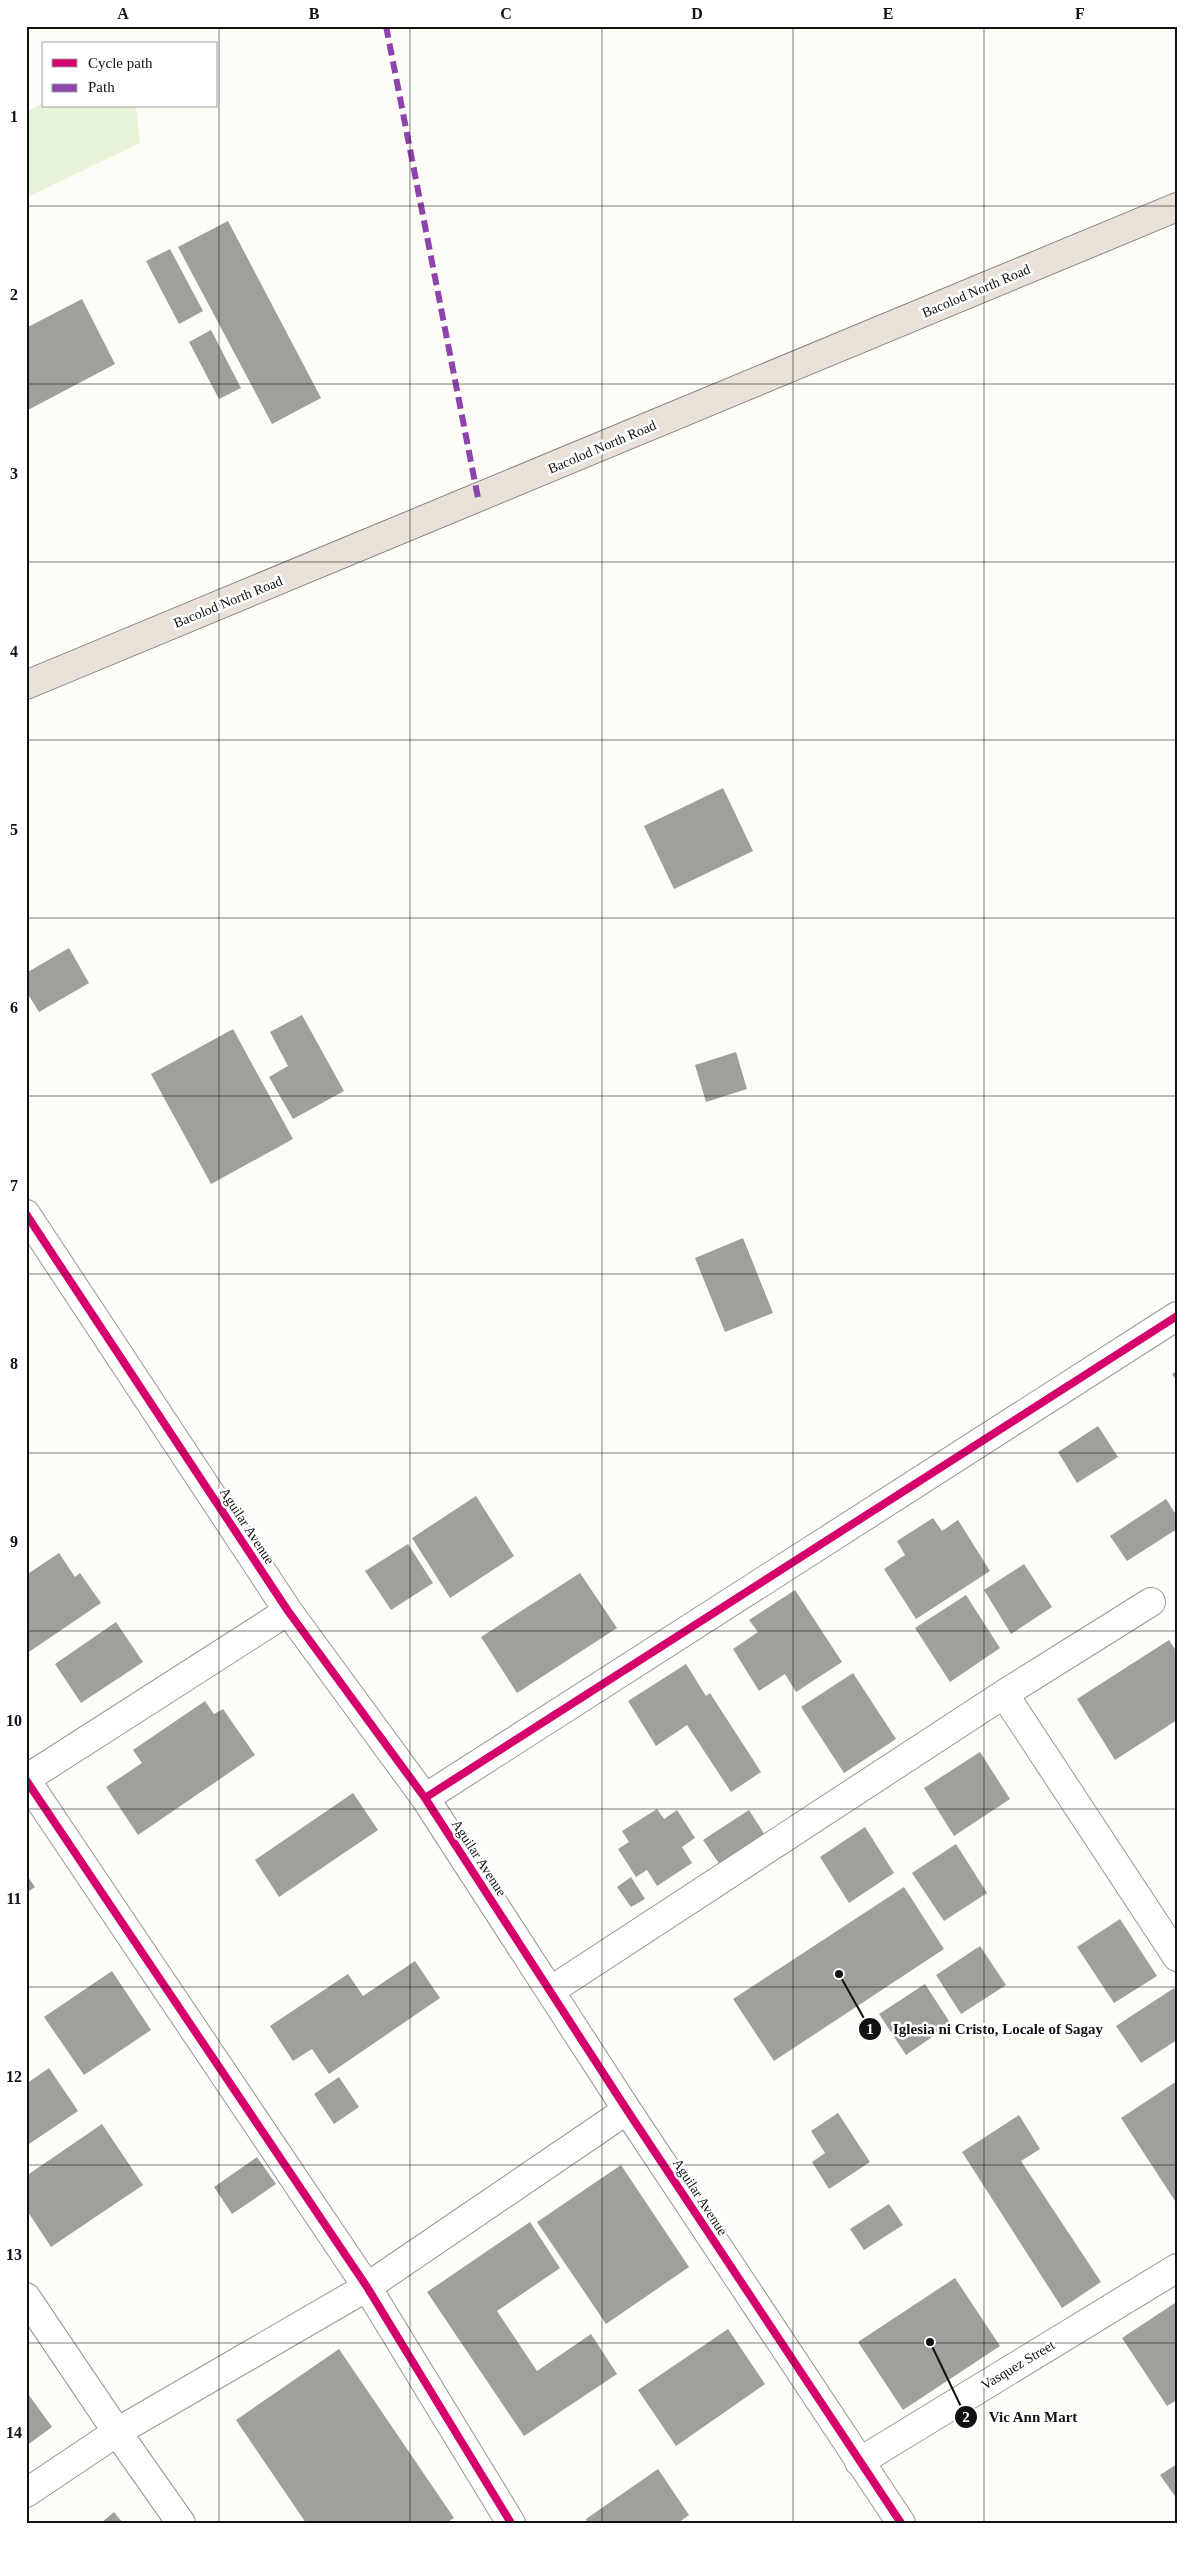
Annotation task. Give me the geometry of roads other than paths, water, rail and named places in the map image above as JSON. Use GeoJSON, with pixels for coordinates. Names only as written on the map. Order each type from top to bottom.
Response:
{"type":"FeatureCollection","features":[{"type":"Feature","properties":{"kind":"highway","name":"Bacolod North Road"},"geometry":{"type":"LineString","coordinates":[[26,685],[1177,207]]}},
{"type":"Feature","properties":{"kind":"street","name":"Aguilar Avenue"},"geometry":{"type":"LineString","coordinates":[[26,1214],[288,1611],[425,1798],[627,2110],[900,2523]]}},
{"type":"Feature","properties":{"kind":"street"},"geometry":{"type":"LineString","coordinates":[[425,1798],[1177,1316]]}},
{"type":"Feature","properties":{"kind":"street"},"geometry":{"type":"LineString","coordinates":[[550,1991],[1004,1694],[1151,1602]]}},
{"type":"Feature","properties":{"kind":"street"},"geometry":{"type":"LineString","coordinates":[[288,1611],[26,1780],[367,2287],[511,2523]]}},
{"type":"Feature","properties":{"kind":"street"},"geometry":{"type":"LineString","coordinates":[[1004,1694],[1177,1956]]}},
{"type":"Feature","properties":{"kind":"street"},"geometry":{"type":"LineString","coordinates":[[26,2493],[117,2432],[367,2287],[627,2110]]}},
{"type":"Feature","properties":{"kind":"street","name":"Vasquez Street"},"geometry":{"type":"LineString","coordinates":[[860,2462],[1177,2268]]}},
{"type":"Feature","properties":{"kind":"street"},"geometry":{"type":"LineString","coordinates":[[26,2297],[181,2523]]}},
{"type":"Feature","properties":{"kind":"place","name":"Iglesia ni Cristo, Locale of Sagay"},"geometry":{"type":"Point","coordinates":[839,1974]}},
{"type":"Feature","properties":{"kind":"place","name":"Vic Ann Mart"},"geometry":{"type":"Point","coordinates":[930,2342]}}]}
